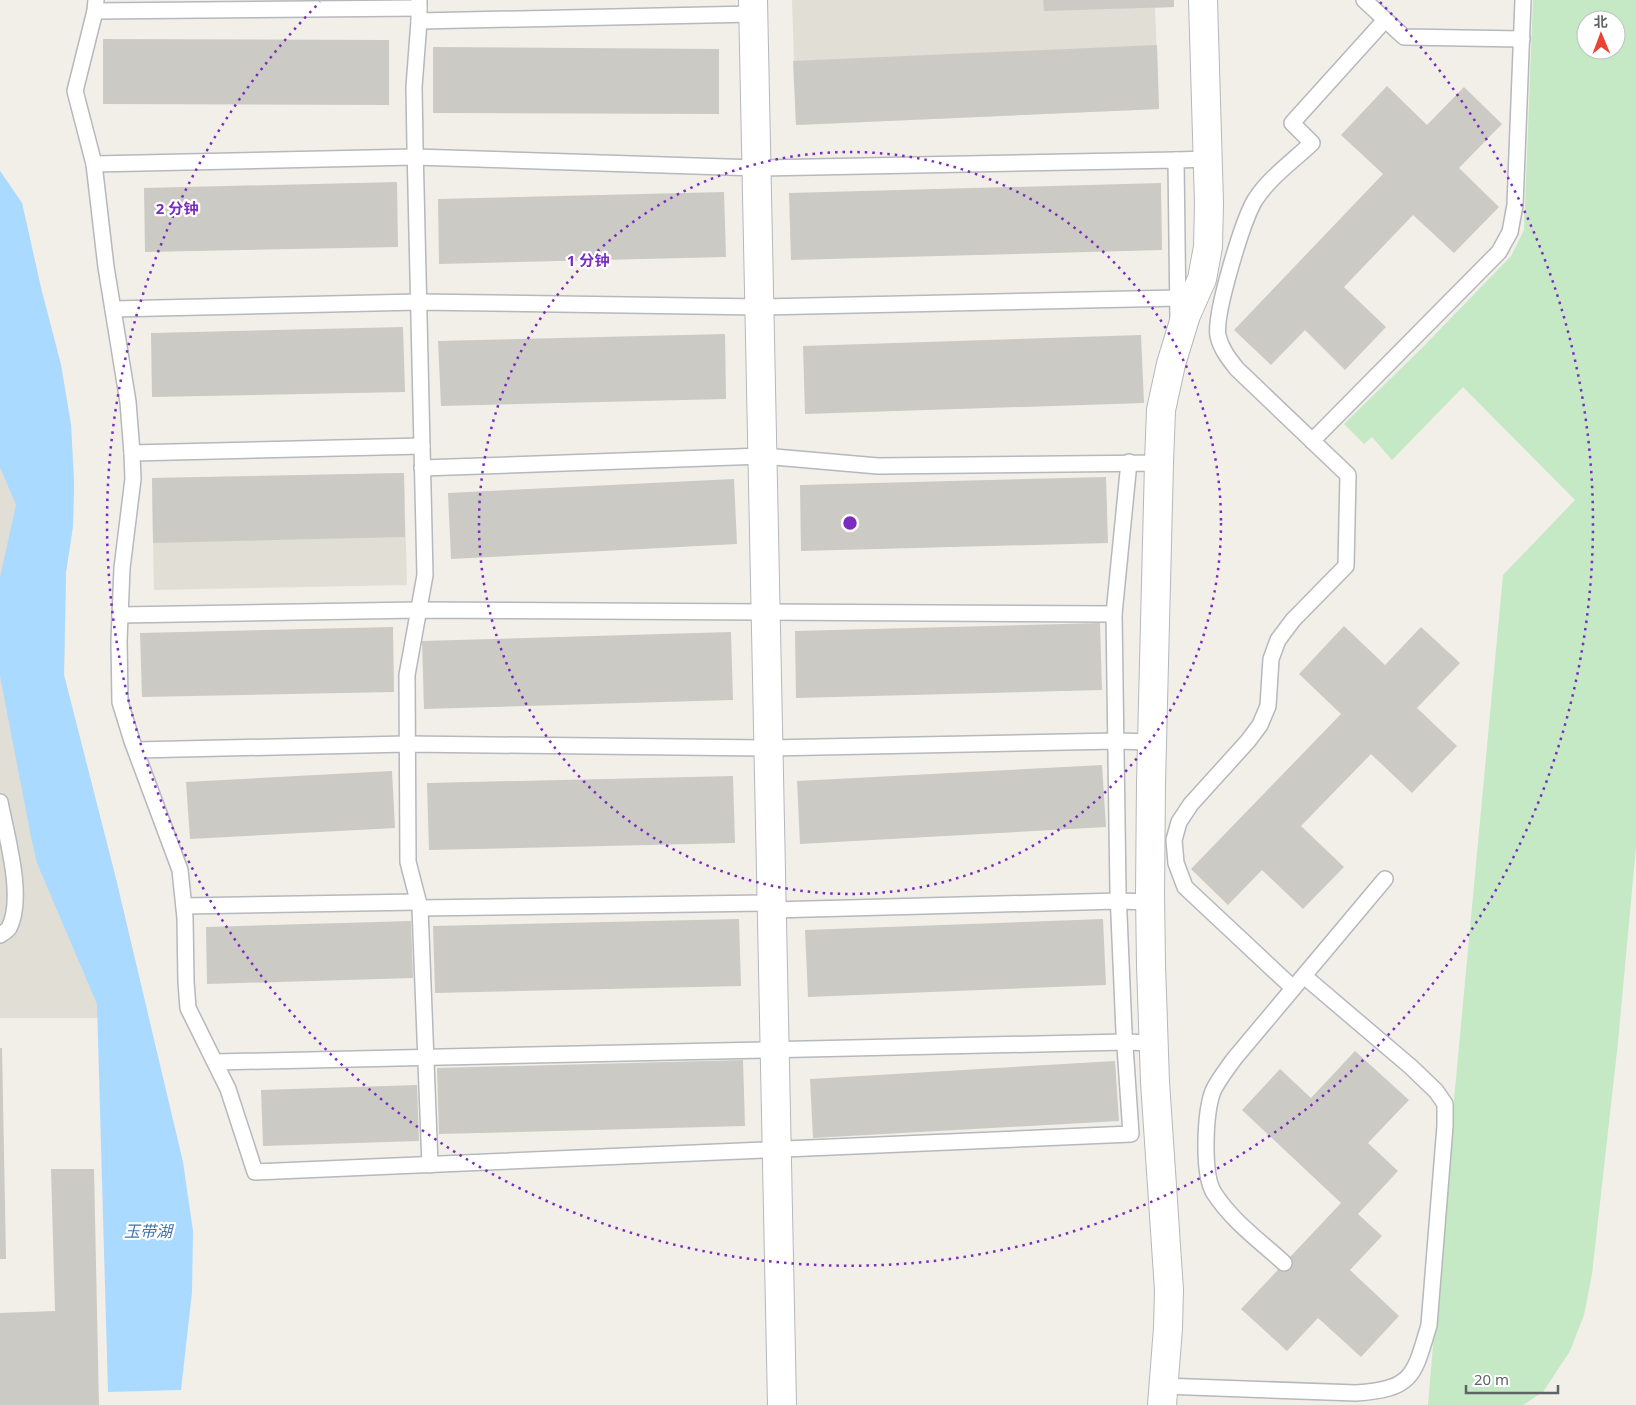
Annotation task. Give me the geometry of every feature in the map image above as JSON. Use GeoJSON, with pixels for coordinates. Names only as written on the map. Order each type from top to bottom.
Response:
{"type":"FeatureCollection","features":[{"type":"Feature","properties":{"kind":"street"},"geometry":{"type":"LineString","coordinates":[[1163,1396],[1169,1290],[1153,1043],[1150,902],[1159,463],[1162,410],[1171,364],[1186,315],[1202,279],[1208,247],[1208,160],[1203,0]]}},
{"type":"Feature","properties":{"kind":"street"},"geometry":{"type":"LineString","coordinates":[[753,7],[782,1405]]}},
{"type":"Feature","properties":{"kind":"lane"},"geometry":{"type":"LineString","coordinates":[[1364,0],[1404,37],[1522,39]]}},
{"type":"Feature","properties":{"kind":"lane"},"geometry":{"type":"LineString","coordinates":[[1312,441],[1499,252],[1510,232],[1515,205],[1523,0]]}},
{"type":"Feature","properties":{"kind":"lane"},"geometry":{"type":"LineString","coordinates":[[753,7],[419,10],[95,6],[75,91],[94,164],[106,267],[128,402],[132,454],[133,479],[122,568],[119,642],[120,702],[180,870],[184,906],[188,1008],[228,1089],[255,1172],[777,1151],[1131,1134],[1119,901],[1114,614],[1129,462]]}},
{"type":"Feature","properties":{"kind":"lane"},"geometry":{"type":"LineString","coordinates":[[419,10],[414,87],[425,575],[407,674],[408,862],[419,905],[430,1165]]}},
{"type":"Feature","properties":{"kind":"lane"},"geometry":{"type":"LineString","coordinates":[[1293,988],[1185,887],[1176,863],[1174,840],[1179,822],[1191,804],[1260,725],[1268,706],[1271,660],[1278,640],[1293,620],[1346,566],[1348,475],[1237,369],[1224,352],[1218,335],[1220,313],[1228,277],[1255,201],[1265,187],[1312,143],[1292,122],[1385,20]]}},
{"type":"Feature","properties":{"kind":"lane"},"geometry":{"type":"LineString","coordinates":[[94,164],[415,157],[757,168],[1208,160]]}},
{"type":"Feature","properties":{"kind":"lane"},"geometry":{"type":"LineString","coordinates":[[1176,160],[1178,341]]}},
{"type":"Feature","properties":{"kind":"lane"},"geometry":{"type":"LineString","coordinates":[[113,309],[418,302],[760,307],[1178,298]]}},
{"type":"Feature","properties":{"kind":"lane"},"geometry":{"type":"LineString","coordinates":[[132,454],[422,446]]}},
{"type":"Feature","properties":{"kind":"lane"},"geometry":{"type":"LineString","coordinates":[[422,468],[763,456],[878,466],[1159,463]]}},
{"type":"Feature","properties":{"kind":"lane"},"geometry":{"type":"LineString","coordinates":[[120,615],[418,610],[1114,614]]}},
{"type":"Feature","properties":{"kind":"lane"},"geometry":{"type":"LineString","coordinates":[[136,750],[407,744],[769,748],[1116,741],[1152,742]]}},
{"type":"Feature","properties":{"kind":"lane"},"geometry":{"type":"LineString","coordinates":[[0,802],[15,891],[14,911],[8,930],[0,935]]}},
{"type":"Feature","properties":{"kind":"lane"},"geometry":{"type":"LineString","coordinates":[[1284,1263],[1228,1213],[1212,1190],[1206,1162],[1208,1115],[1214,1090],[1234,1059],[1385,879]]}},
{"type":"Feature","properties":{"kind":"lane"},"geometry":{"type":"LineString","coordinates":[[184,906],[772,907],[1150,902]]}},
{"type":"Feature","properties":{"kind":"lane"},"geometry":{"type":"LineString","coordinates":[[1163,1396],[1380,1391],[1400,1384],[1414,1370],[1422,1350],[1429,1325],[1445,1126],[1445,1104],[1436,1091],[1411,1067],[1304,976]]}},
{"type":"Feature","properties":{"kind":"lane"},"geometry":{"type":"LineString","coordinates":[[215,1062],[426,1059],[775,1049],[1153,1043]]}},
{"type":"Feature","properties":{"kind":"shaded area"},"geometry":{"type":"Polygon","coordinates":[[[792,0],[1174,0],[1174,7],[1155,8],[1159,109],[796,125],[792,0]]]}},
{"type":"Feature","properties":{"kind":"shaded area","name":"玉带湖"},"geometry":{"type":"Polygon","coordinates":[[[0,171],[22,203],[61,365],[71,425],[74,483],[73,526],[66,572],[64,675],[116,879],[148,1015],[96,1018],[0,1018],[0,171]]]}},
{"type":"Feature","properties":{"kind":"shaded area"},"geometry":{"type":"Polygon","coordinates":[[[404,473],[407,585],[154,590],[152,478],[404,473]]]}},
{"type":"Feature","properties":{"kind":"green space"},"geometry":{"type":"Polygon","coordinates":[[[1533,0],[1636,0],[1636,847],[1618,1042],[1592,1274],[1584,1315],[1570,1351],[1543,1392],[1523,1405],[1428,1405],[1451,1132],[1503,575],[1575,500],[1463,387],[1392,460],[1372,437],[1364,444],[1344,424],[1423,347],[1511,256],[1524,230],[1533,0]]]}},
{"type":"Feature","properties":{"kind":"water","name":"玉带湖"},"geometry":{"type":"Polygon","coordinates":[[[0,171],[22,203],[61,365],[71,425],[74,483],[73,526],[66,572],[64,675],[116,879],[183,1162],[193,1231],[192,1292],[181,1390],[108,1392],[97,1004],[37,863],[0,676],[0,577],[16,505],[0,467],[0,171]]]}},
{"type":"Feature","properties":{"kind":"building"},"geometry":{"type":"Polygon","coordinates":[[[1043,0],[1174,0],[1174,7],[1044,11],[1043,0]]]}},
{"type":"Feature","properties":{"kind":"building"},"geometry":{"type":"Polygon","coordinates":[[[103,39],[389,40],[389,105],[103,104],[103,39]]]}},
{"type":"Feature","properties":{"kind":"building"},"geometry":{"type":"Polygon","coordinates":[[[1157,45],[1159,109],[796,125],[793,61],[1157,45]]]}},
{"type":"Feature","properties":{"kind":"building"},"geometry":{"type":"Polygon","coordinates":[[[433,47],[719,49],[719,114],[433,113],[433,47]]]}},
{"type":"Feature","properties":{"kind":"building"},"geometry":{"type":"Polygon","coordinates":[[[1387,86],[1427,125],[1464,87],[1502,124],[1459,168],[1499,207],[1454,253],[1413,215],[1344,287],[1386,327],[1345,370],[1305,330],[1271,365],[1234,330],[1383,174],[1341,135],[1387,86]]]}},
{"type":"Feature","properties":{"kind":"building"},"geometry":{"type":"Polygon","coordinates":[[[397,182],[398,247],[145,252],[144,188],[397,182]]]}},
{"type":"Feature","properties":{"kind":"building"},"geometry":{"type":"Polygon","coordinates":[[[1161,183],[1162,250],[791,260],[789,193],[1161,183]]]}},
{"type":"Feature","properties":{"kind":"building"},"geometry":{"type":"Polygon","coordinates":[[[724,192],[726,257],[439,264],[438,199],[724,192]]]}},
{"type":"Feature","properties":{"kind":"building"},"geometry":{"type":"Polygon","coordinates":[[[403,327],[405,392],[152,397],[151,333],[403,327]]]}},
{"type":"Feature","properties":{"kind":"building"},"geometry":{"type":"Polygon","coordinates":[[[725,334],[726,399],[441,406],[438,341],[725,334]]]}},
{"type":"Feature","properties":{"kind":"building"},"geometry":{"type":"Polygon","coordinates":[[[1141,335],[1144,403],[805,414],[803,346],[1141,335]]]}},
{"type":"Feature","properties":{"kind":"building"},"geometry":{"type":"Polygon","coordinates":[[[404,473],[405,537],[153,543],[152,478],[404,473]]]}},
{"type":"Feature","properties":{"kind":"building"},"geometry":{"type":"Polygon","coordinates":[[[1106,477],[1108,543],[801,551],[800,485],[1106,477]]]}},
{"type":"Feature","properties":{"kind":"building"},"geometry":{"type":"Polygon","coordinates":[[[734,479],[737,544],[451,559],[448,493],[734,479]]]}},
{"type":"Feature","properties":{"kind":"building"},"geometry":{"type":"Polygon","coordinates":[[[1100,623],[1102,690],[796,698],[795,631],[1100,623]]]}},
{"type":"Feature","properties":{"kind":"building"},"geometry":{"type":"Polygon","coordinates":[[[1344,626],[1385,665],[1421,627],[1460,663],[1417,708],[1457,746],[1412,793],[1371,754],[1301,826],[1344,867],[1303,909],[1262,870],[1228,905],[1191,869],[1341,714],[1299,674],[1344,626]]]}},
{"type":"Feature","properties":{"kind":"building"},"geometry":{"type":"Polygon","coordinates":[[[393,627],[394,692],[142,697],[140,633],[393,627]]]}},
{"type":"Feature","properties":{"kind":"building"},"geometry":{"type":"Polygon","coordinates":[[[731,632],[733,700],[424,709],[422,641],[731,632]]]}},
{"type":"Feature","properties":{"kind":"building"},"geometry":{"type":"Polygon","coordinates":[[[1102,765],[1106,827],[800,844],[797,781],[1102,765]]]}},
{"type":"Feature","properties":{"kind":"building"},"geometry":{"type":"Polygon","coordinates":[[[392,771],[395,828],[190,839],[186,782],[392,771]]]}},
{"type":"Feature","properties":{"kind":"building"},"geometry":{"type":"Polygon","coordinates":[[[733,776],[735,843],[429,850],[427,783],[733,776]]]}},
{"type":"Feature","properties":{"kind":"building"},"geometry":{"type":"Polygon","coordinates":[[[739,919],[741,986],[435,993],[433,926],[739,919]]]}},
{"type":"Feature","properties":{"kind":"building"},"geometry":{"type":"Polygon","coordinates":[[[1103,919],[1106,985],[808,997],[805,930],[1103,919]]]}},
{"type":"Feature","properties":{"kind":"building"},"geometry":{"type":"Polygon","coordinates":[[[411,921],[413,978],[207,984],[206,927],[411,921]]]}},
{"type":"Feature","properties":{"kind":"building"},"geometry":{"type":"Polygon","coordinates":[[[0,1048],[2,1048],[6,1259],[0,1259],[0,1048]]]}},
{"type":"Feature","properties":{"kind":"building"},"geometry":{"type":"Polygon","coordinates":[[[1355,1051],[1409,1100],[1368,1143],[1398,1171],[1358,1214],[1382,1236],[1350,1270],[1399,1316],[1361,1357],[1318,1318],[1287,1351],[1241,1309],[1341,1203],[1242,1110],[1280,1069],[1311,1098],[1355,1051]]]}},
{"type":"Feature","properties":{"kind":"building"},"geometry":{"type":"Polygon","coordinates":[[[743,1060],[745,1126],[439,1134],[437,1068],[743,1060]]]}},
{"type":"Feature","properties":{"kind":"building"},"geometry":{"type":"Polygon","coordinates":[[[1115,1061],[1119,1121],[813,1138],[810,1079],[1115,1061]]]}},
{"type":"Feature","properties":{"kind":"building"},"geometry":{"type":"Polygon","coordinates":[[[417,1085],[419,1141],[263,1146],[261,1090],[417,1085]]]}},
{"type":"Feature","properties":{"kind":"building"},"geometry":{"type":"Polygon","coordinates":[[[51,1169],[94,1169],[99,1405],[0,1405],[0,1313],[55,1311],[51,1169]]]}}]}
